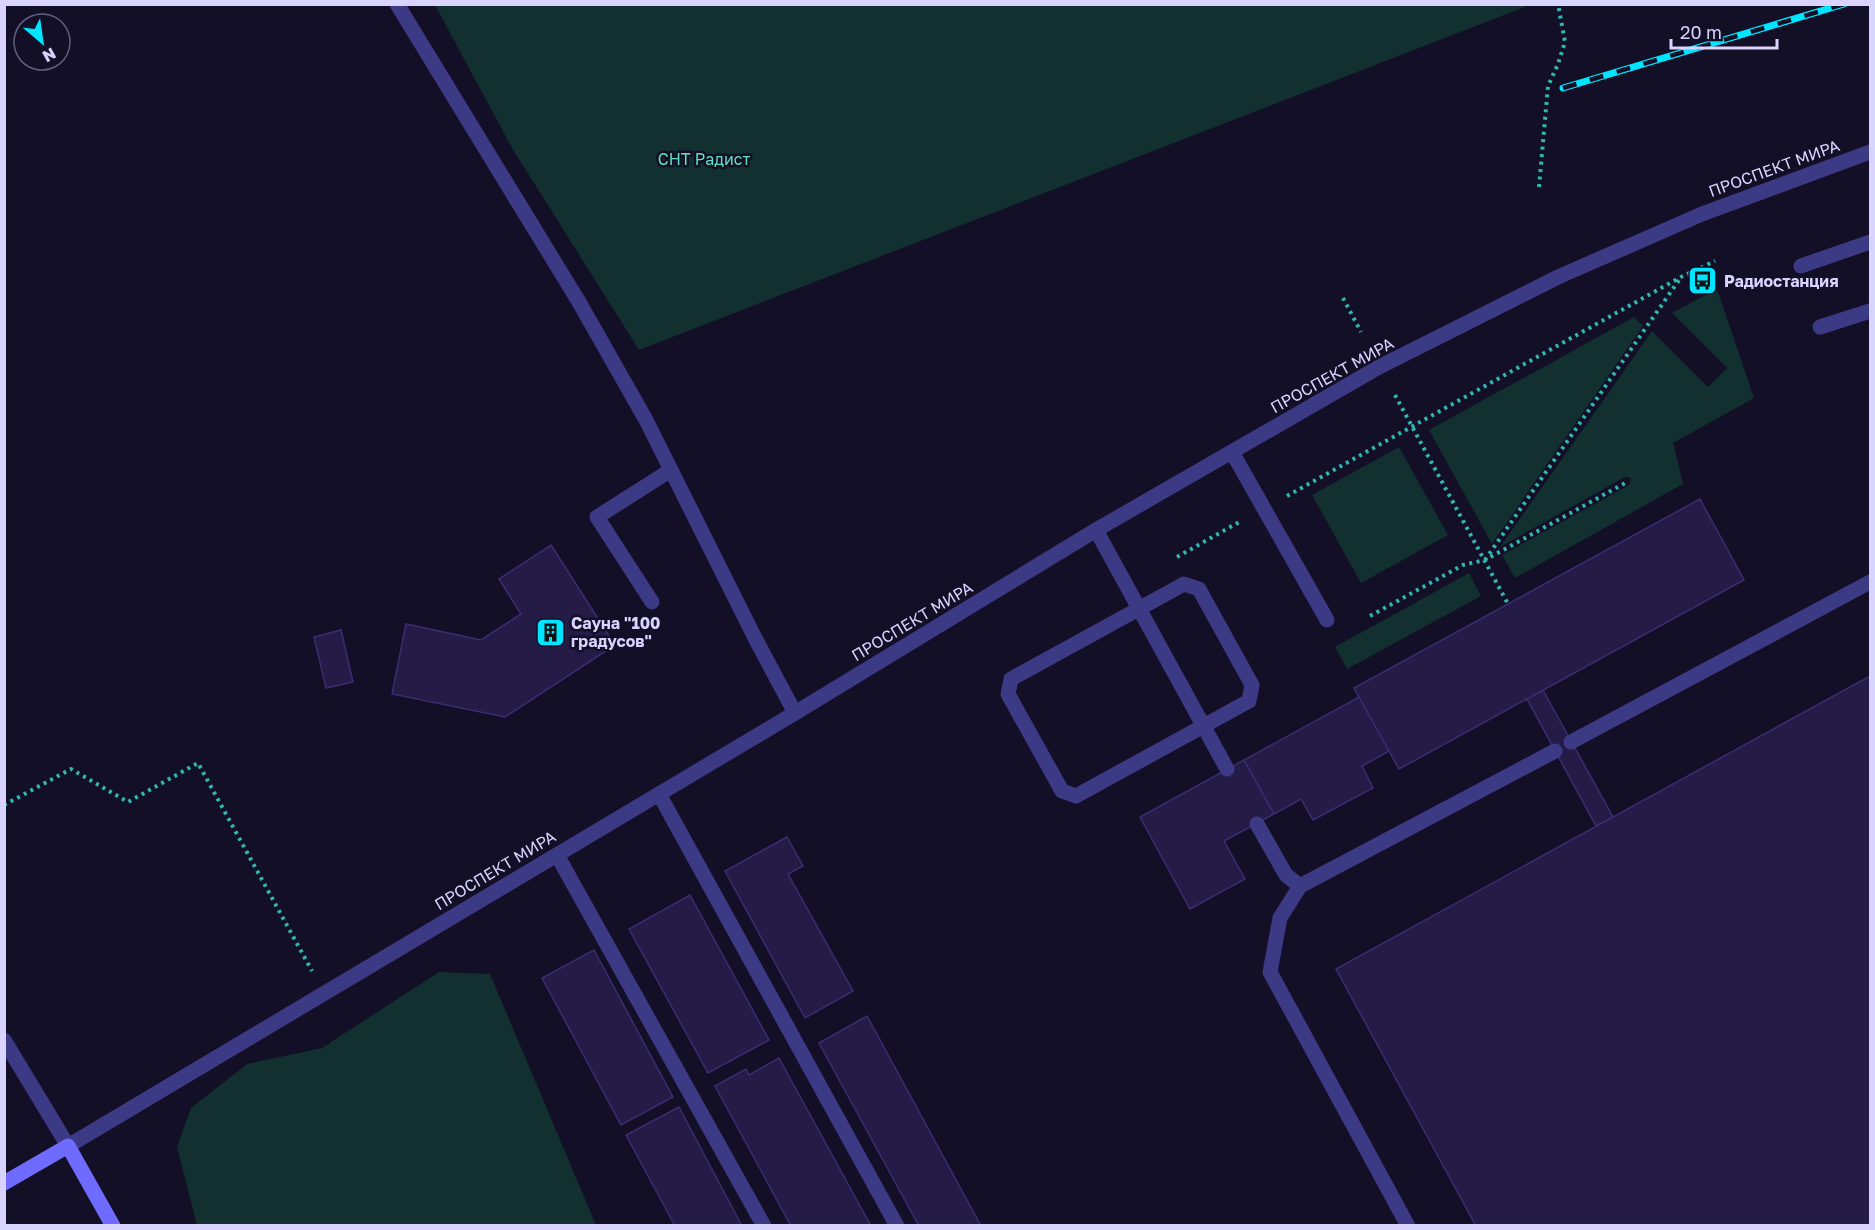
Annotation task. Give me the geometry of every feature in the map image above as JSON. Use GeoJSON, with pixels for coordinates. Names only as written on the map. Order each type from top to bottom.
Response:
{"type":"FeatureCollection","features":[{"type":"Feature","properties":{"kind":"main road","name":"ПРОСПЕКТ МИРА"},"geometry":{"type":"LineString","coordinates":[[4,1183],[68,1146]]}},
{"type":"Feature","properties":{"kind":"main road"},"geometry":{"type":"LineString","coordinates":[[68,1146],[113,1226]]}},
{"type":"Feature","properties":{"kind":"street"},"geometry":{"type":"LineString","coordinates":[[397,4],[579,302],[646,420],[795,713]]}},
{"type":"Feature","properties":{"kind":"street","name":"ПРОСПЕКТ МИРА"},"geometry":{"type":"LineString","coordinates":[[68,1146],[795,713],[1096,530],[1379,367],[1558,277],[1702,214],[1870,152]]}},
{"type":"Feature","properties":{"kind":"street"},"geometry":{"type":"LineString","coordinates":[[1801,266],[1870,242]]}},
{"type":"Feature","properties":{"kind":"street"},"geometry":{"type":"LineString","coordinates":[[1820,327],[1870,311]]}},
{"type":"Feature","properties":{"kind":"street"},"geometry":{"type":"LineString","coordinates":[[1232,452],[1327,620]]}},
{"type":"Feature","properties":{"kind":"street"},"geometry":{"type":"LineString","coordinates":[[651,602],[597,517],[671,470]]}},
{"type":"Feature","properties":{"kind":"street"},"geometry":{"type":"LineString","coordinates":[[1096,530],[1227,769]]}},
{"type":"Feature","properties":{"kind":"street"},"geometry":{"type":"LineString","coordinates":[[1571,742],[1870,582]]}},
{"type":"Feature","properties":{"kind":"street"},"geometry":{"type":"LineString","coordinates":[[1184,584],[1199,588],[1252,685],[1249,700],[1076,796],[1062,791],[1008,694],[1011,679],[1139,609],[1184,584]]}},
{"type":"Feature","properties":{"kind":"street"},"geometry":{"type":"LineString","coordinates":[[1408,1226],[1270,972],[1280,918],[1300,886],[1555,751]]}},
{"type":"Feature","properties":{"kind":"street"},"geometry":{"type":"LineString","coordinates":[[659,794],[897,1226]]}},
{"type":"Feature","properties":{"kind":"street"},"geometry":{"type":"LineString","coordinates":[[1257,824],[1286,875],[1300,886]]}},
{"type":"Feature","properties":{"kind":"street"},"geometry":{"type":"LineString","coordinates":[[557,855],[764,1226]]}},
{"type":"Feature","properties":{"kind":"street"},"geometry":{"type":"LineString","coordinates":[[4,1040],[68,1146]]}},
{"type":"Feature","properties":{"kind":"path"},"geometry":{"type":"LineString","coordinates":[[1539,187],[1548,86],[1565,42],[1558,4]]}},
{"type":"Feature","properties":{"kind":"path"},"geometry":{"type":"LineString","coordinates":[[1175,558],[1681,277],[1715,261]]}},
{"type":"Feature","properties":{"kind":"path"},"geometry":{"type":"LineString","coordinates":[[1485,560],[1681,277]]}},
{"type":"Feature","properties":{"kind":"path"},"geometry":{"type":"LineString","coordinates":[[1343,298],[1361,332]]}},
{"type":"Feature","properties":{"kind":"path"},"geometry":{"type":"LineString","coordinates":[[1395,395],[1508,604]]}},
{"type":"Feature","properties":{"kind":"path"},"geometry":{"type":"LineString","coordinates":[[1370,616],[1463,565],[1485,560],[1627,482]]}},
{"type":"Feature","properties":{"kind":"path"},"geometry":{"type":"LineString","coordinates":[[4,805],[72,769],[128,802],[198,763],[324,992]]}},
{"type":"Feature","properties":{"kind":"green space","name":"СНТ Радист"},"geometry":{"type":"Polygon","coordinates":[[[435,5],[1530,5],[639,350],[512,148],[435,5]]]}},
{"type":"Feature","properties":{"kind":"green space"},"geometry":{"type":"Polygon","coordinates":[[[1717,289],[1754,398],[1673,443],[1683,484],[1515,578],[1502,555],[1629,485],[1631,478],[1625,477],[1500,547],[1652,331],[1708,387],[1727,368],[1672,313],[1717,289]]]}},
{"type":"Feature","properties":{"kind":"green space"},"geometry":{"type":"Polygon","coordinates":[[[1634,317],[1643,326],[1492,544],[1429,430],[1634,317]]]}},
{"type":"Feature","properties":{"kind":"green space"},"geometry":{"type":"Polygon","coordinates":[[[1399,447],[1448,535],[1361,583],[1312,495],[1399,447]]]}},
{"type":"Feature","properties":{"kind":"green space"},"geometry":{"type":"Polygon","coordinates":[[[1469,573],[1481,596],[1347,669],[1335,647],[1469,573]]]}},
{"type":"Feature","properties":{"kind":"green space"},"geometry":{"type":"Polygon","coordinates":[[[439,972],[490,974],[596,1225],[197,1225],[177,1147],[191,1108],[247,1064],[322,1048],[439,972]]]}},
{"type":"Feature","properties":{"kind":"building"},"geometry":{"type":"Polygon","coordinates":[[[1700,499],[1744,580],[1399,769],[1354,688],[1700,499]]]}},
{"type":"Feature","properties":{"kind":"building","name":"Сауна \"100 градусов\""},"geometry":{"type":"Polygon","coordinates":[[[551,545],[615,645],[505,717],[392,694],[406,624],[481,640],[521,614],[499,579],[551,545]]]}},
{"type":"Feature","properties":{"kind":"building"},"geometry":{"type":"Polygon","coordinates":[[[341,630],[353,682],[326,688],[314,637],[341,630]]]}},
{"type":"Feature","properties":{"kind":"building"},"geometry":{"type":"Polygon","coordinates":[[[1870,676],[1870,1226],[1476,1226],[1336,969],[1870,676]]]}},
{"type":"Feature","properties":{"kind":"building"},"geometry":{"type":"Polygon","coordinates":[[[1543,690],[1613,817],[1596,826],[1527,699],[1543,690]]]}},
{"type":"Feature","properties":{"kind":"building"},"geometry":{"type":"Polygon","coordinates":[[[1359,697],[1389,751],[1362,766],[1373,788],[1313,820],[1301,799],[1274,814],[1244,760],[1359,697]]]}},
{"type":"Feature","properties":{"kind":"building"},"geometry":{"type":"Polygon","coordinates":[[[1244,760],[1274,814],[1224,841],[1245,879],[1190,909],[1140,817],[1244,760]]]}},
{"type":"Feature","properties":{"kind":"building"},"geometry":{"type":"Polygon","coordinates":[[[787,837],[803,866],[788,874],[853,991],[805,1018],[725,871],[787,837]]]}},
{"type":"Feature","properties":{"kind":"building"},"geometry":{"type":"Polygon","coordinates":[[[690,895],[769,1040],[708,1073],[629,929],[690,895]]]}},
{"type":"Feature","properties":{"kind":"building"},"geometry":{"type":"Polygon","coordinates":[[[594,950],[673,1097],[621,1125],[542,978],[594,950]]]}},
{"type":"Feature","properties":{"kind":"building"},"geometry":{"type":"Polygon","coordinates":[[[867,1016],[981,1226],[919,1226],[819,1043],[867,1016]]]}},
{"type":"Feature","properties":{"kind":"building"},"geometry":{"type":"Polygon","coordinates":[[[779,1058],[871,1226],[791,1226],[715,1086],[746,1069],[749,1075],[779,1058]]]}},
{"type":"Feature","properties":{"kind":"building"},"geometry":{"type":"Polygon","coordinates":[[[679,1107],[742,1226],[675,1226],[626,1135],[679,1107]]]}},
{"type":"Feature","properties":{"kind":"railway"},"geometry":{"type":"LineString","coordinates":[[1563,88],[1844,4]]}},
{"type":"Feature","properties":{"kind":"place","name":"Радиостанция"},"geometry":{"type":"Point","coordinates":[1703,281]}},
{"type":"Feature","properties":{"kind":"place","name":"Сауна \"100 градусов\""},"geometry":{"type":"Point","coordinates":[550,632]}}]}
